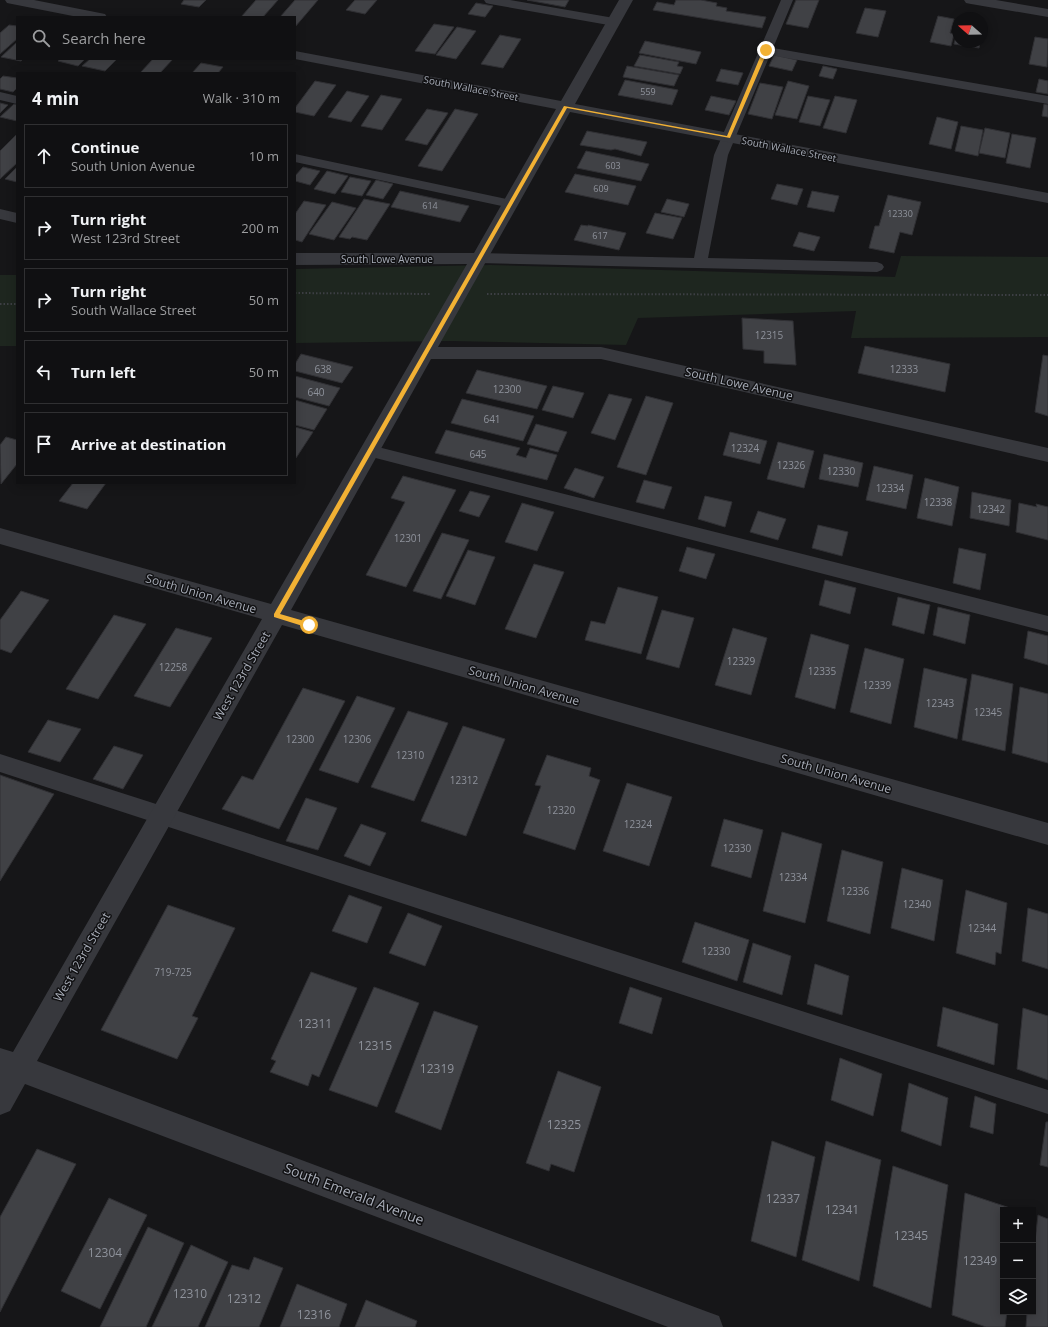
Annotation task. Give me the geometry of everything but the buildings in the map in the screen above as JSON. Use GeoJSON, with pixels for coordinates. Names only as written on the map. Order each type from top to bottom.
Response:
{"type":"FeatureCollection","features":[{"type":"Feature","properties":{"kind":"street"},"geometry":{"type":"LineString","coordinates":[[12,0],[95,16]]}},
{"type":"Feature","properties":{"kind":"street","name":"West 123rd Street"},"geometry":{"type":"LineString","coordinates":[[0,1101],[10,1064],[162,815],[626,0]]}},
{"type":"Feature","properties":{"kind":"street"},"geometry":{"type":"LineString","coordinates":[[971,0],[1048,13]]}},
{"type":"Feature","properties":{"kind":"street","name":"South Wallace Street"},"geometry":{"type":"LineString","coordinates":[[296,55],[1048,198]]}},
{"type":"Feature","properties":{"kind":"street"},"geometry":{"type":"LineString","coordinates":[[0,214],[16,218]]}},
{"type":"Feature","properties":{"kind":"street","name":"South Lowe Avenue"},"geometry":{"type":"LineString","coordinates":[[296,259],[479,258]]}},
{"type":"Feature","properties":{"kind":"street","name":"South Lowe Avenue"},"geometry":{"type":"LineString","coordinates":[[426,353],[600,353],[1048,455]]}},
{"type":"Feature","properties":{"kind":"street","name":"South Union Avenue"},"geometry":{"type":"LineString","coordinates":[[0,536],[276,616],[1048,834]]}},
{"type":"Feature","properties":{"kind":"street","name":"South Emerald Avenue"},"geometry":{"type":"LineString","coordinates":[[10,1064],[708,1327]]}},
{"type":"Feature","properties":{"kind":"lane"},"geometry":{"type":"LineString","coordinates":[[490,0],[614,22]]}},
{"type":"Feature","properties":{"kind":"lane"},"geometry":{"type":"LineString","coordinates":[[700,264],[721,155],[786,0]]}},
{"type":"Feature","properties":{"kind":"lane"},"geometry":{"type":"LineString","coordinates":[[766,50],[1048,100]]}},
{"type":"Feature","properties":{"kind":"lane"},"geometry":{"type":"LineString","coordinates":[[0,96],[16,100]]}},
{"type":"Feature","properties":{"kind":"lane"},"geometry":{"type":"LineString","coordinates":[[296,158],[511,204]]}},
{"type":"Feature","properties":{"kind":"lane"},"geometry":{"type":"LineString","coordinates":[[479,258],[877,267]]}},
{"type":"Feature","properties":{"kind":"lane"},"geometry":{"type":"LineString","coordinates":[[370,451],[1048,624]]}},
{"type":"Feature","properties":{"kind":"lane"},"geometry":{"type":"LineString","coordinates":[[0,763],[1048,1102]]}},
{"type":"Feature","properties":{"kind":"path"},"geometry":{"type":"LineString","coordinates":[[296,293],[423,294]]}},
{"type":"Feature","properties":{"kind":"path"},"geometry":{"type":"LineString","coordinates":[[491,294],[1048,295]]}},
{"type":"Feature","properties":{"kind":"path"},"geometry":{"type":"LineString","coordinates":[[0,304],[16,304]]}},
{"type":"Feature","properties":{"kind":"shaded area"},"geometry":{"type":"Polygon","coordinates":[[[901,256],[1048,257],[1048,337],[851,338],[856,311],[638,318],[626,345],[451,341],[296,343],[296,269],[491,265],[895,277],[901,256]]]}},
{"type":"Feature","properties":{"kind":"shaded area"},"geometry":{"type":"Polygon","coordinates":[[[0,275],[16,275],[16,346],[0,346],[0,275]]]}},
{"type":"Feature","properties":{"kind":"route"},"geometry":{"type":"LineString","coordinates":[[309,625],[276,616],[566,107],[728,138],[766,50]]}}]}
